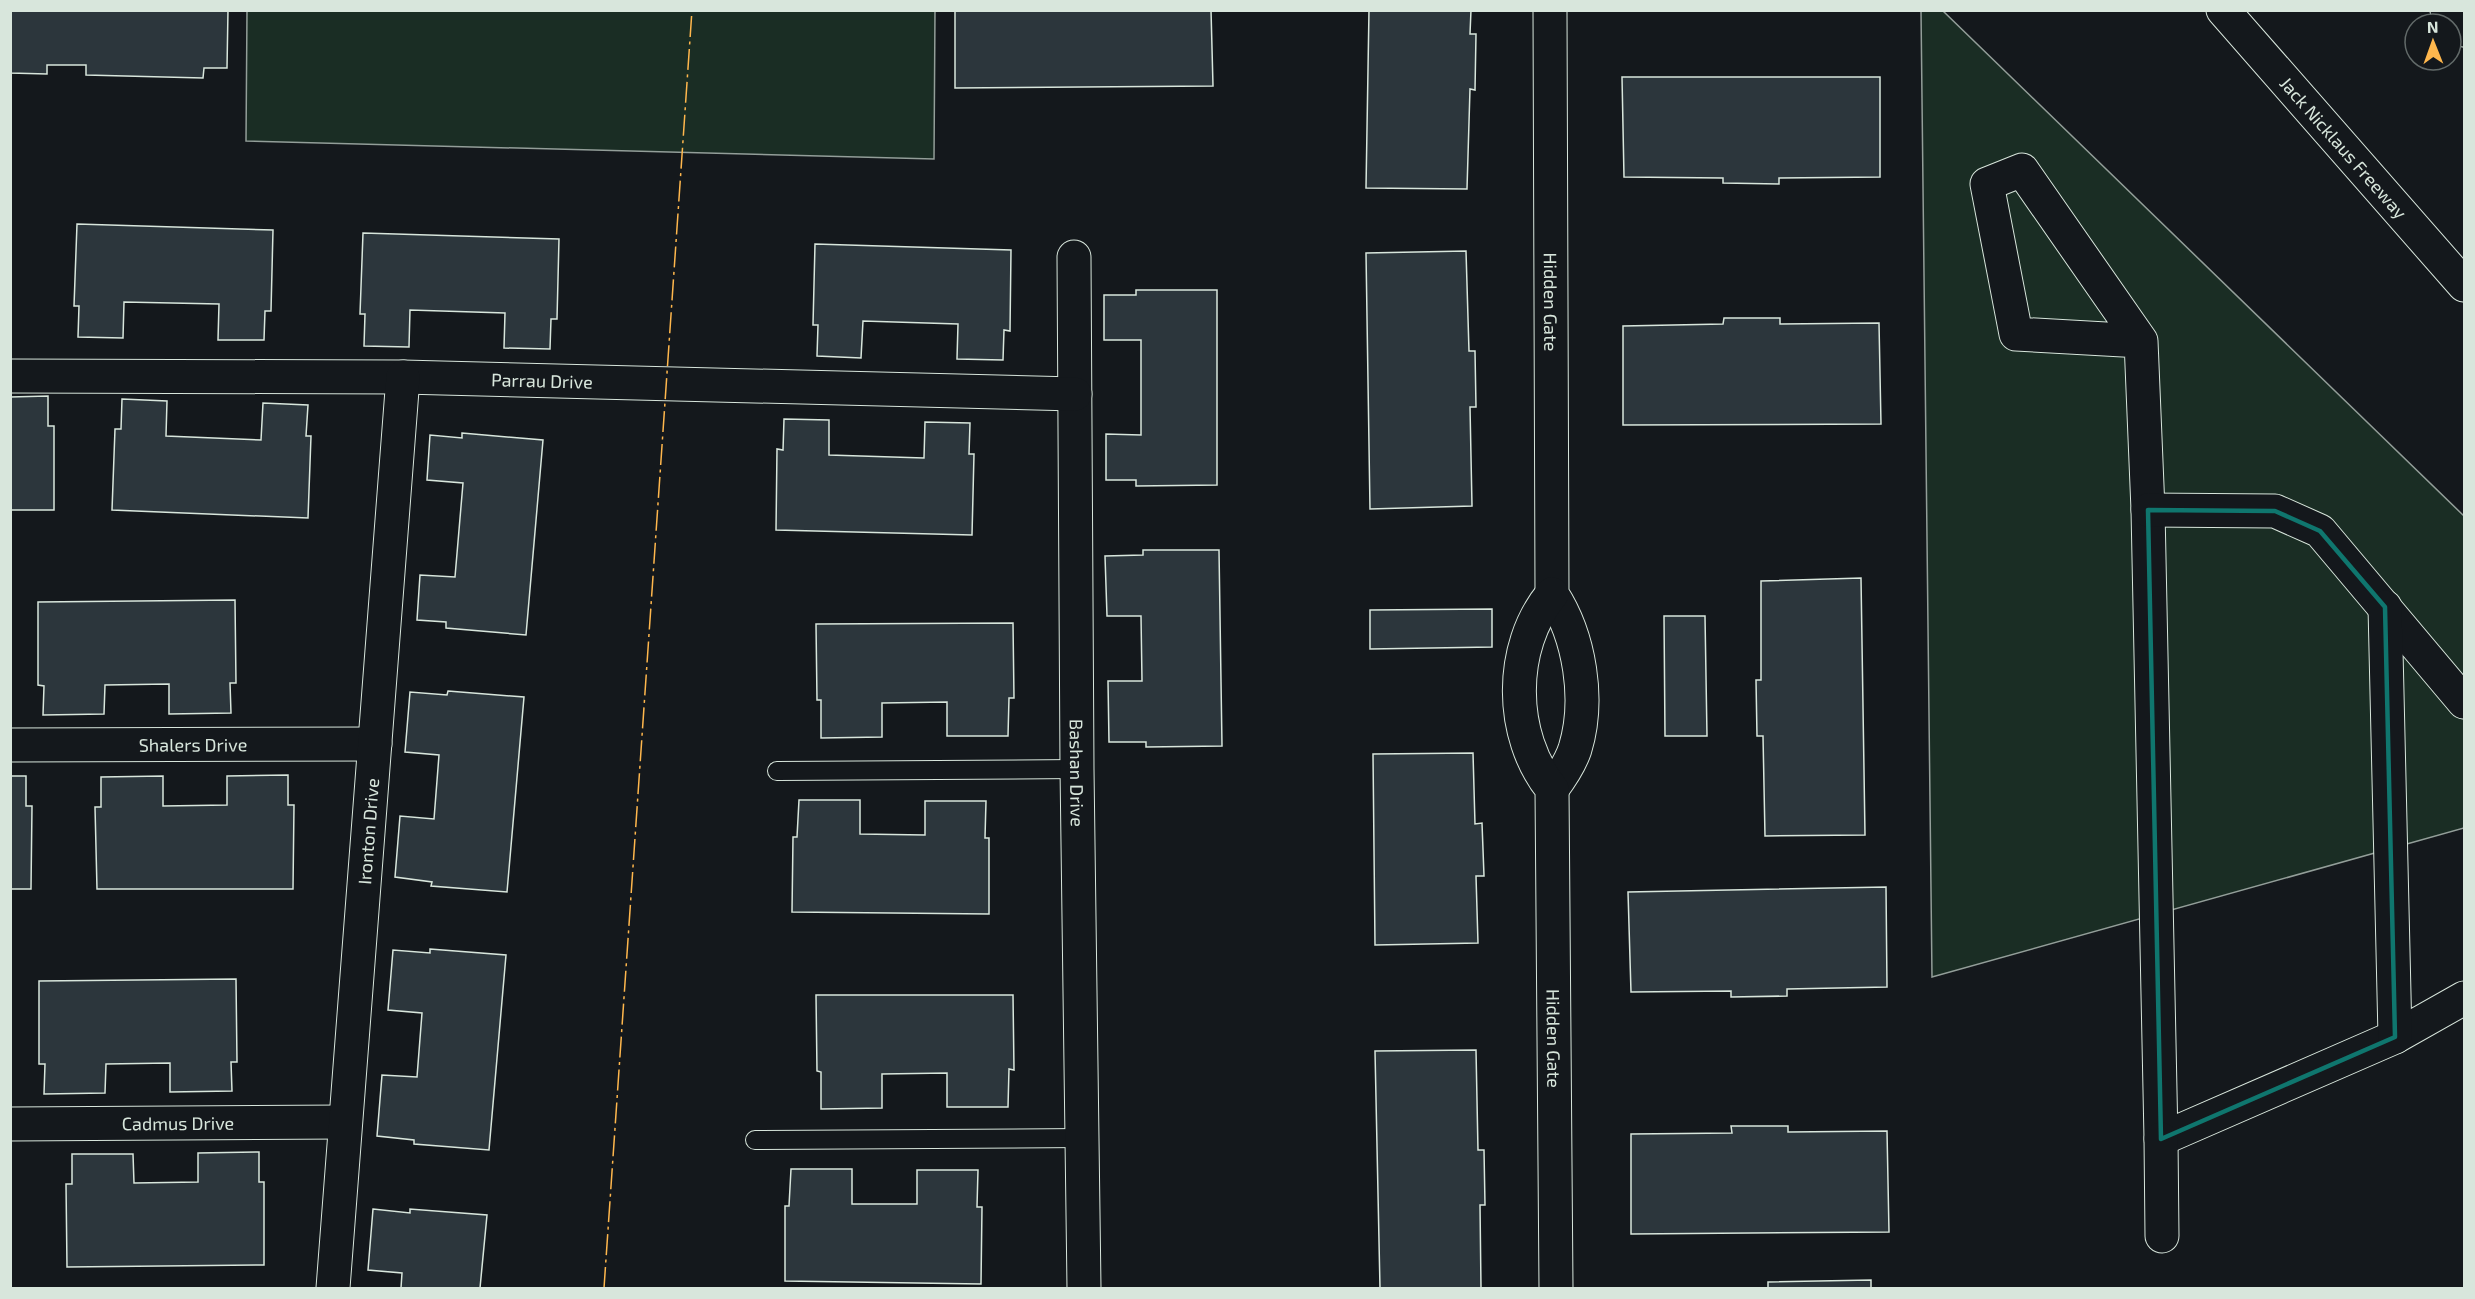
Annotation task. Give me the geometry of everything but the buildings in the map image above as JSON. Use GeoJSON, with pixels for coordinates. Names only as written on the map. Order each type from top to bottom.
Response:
{"type":"FeatureCollection","features":[{"type":"Feature","properties":{"kind":"main road","name":"Hidden Gate"},"geometry":{"type":"LineString","coordinates":[[1550,10],[1552,594],[1571,630],[1581,691],[1580,724],[1575,750],[1566,769],[1552,789],[1556,1288]]}},
{"type":"Feature","properties":{"kind":"main road","name":"Jack Nicklaus Freeway"},"geometry":{"type":"LineString","coordinates":[[2223,10],[2464,285]]}},
{"type":"Feature","properties":{"kind":"main road"},"geometry":{"type":"LineString","coordinates":[[2447,10],[2464,30]]}},
{"type":"Feature","properties":{"kind":"main road"},"geometry":{"type":"LineString","coordinates":[[2141,341],[2016,334],[1987,184],[2022,171],[2141,341],[2148,510],[2162,1236]]}},
{"type":"Feature","properties":{"kind":"main road","name":"Bashan Drive"},"geometry":{"type":"LineString","coordinates":[[1074,257],[1077,769],[1084,1288]]}},
{"type":"Feature","properties":{"kind":"main road","name":"Parrau Drive"},"geometry":{"type":"LineString","coordinates":[[10,376],[403,376],[1075,394]]}},
{"type":"Feature","properties":{"kind":"main road","name":"Ironton Drive"},"geometry":{"type":"LineString","coordinates":[[333,1288],[403,376]]}},
{"type":"Feature","properties":{"kind":"main road"},"geometry":{"type":"LineString","coordinates":[[2148,510],[2275,511],[2320,531],[2464,702]]}},
{"type":"Feature","properties":{"kind":"main road"},"geometry":{"type":"LineString","coordinates":[[1552,594],[1537,612],[1529,630],[1522,655],[1520,687],[1528,747],[1541,775],[1552,789]]}},
{"type":"Feature","properties":{"kind":"main road"},"geometry":{"type":"LineString","coordinates":[[2385,607],[2395,1037]]}},
{"type":"Feature","properties":{"kind":"main road","name":"Shalers Drive"},"geometry":{"type":"LineString","coordinates":[[10,746],[375,744]]}},
{"type":"Feature","properties":{"kind":"main road"},"geometry":{"type":"LineString","coordinates":[[2161,1139],[2395,1037],[2464,999]]}},
{"type":"Feature","properties":{"kind":"main road","name":"Cadmus Drive"},"geometry":{"type":"LineString","coordinates":[[10,1124],[345,1122]]}},
{"type":"Feature","properties":{"kind":"lane"},"geometry":{"type":"LineString","coordinates":[[777,771],[1077,769]]}},
{"type":"Feature","properties":{"kind":"lane"},"geometry":{"type":"LineString","coordinates":[[754,1140],[1082,1138]]}},
{"type":"Feature","properties":{"kind":"highlighted area"},"geometry":{"type":"Polygon","coordinates":[[[2148,510],[2275,511],[2320,531],[2385,607],[2395,1037],[2161,1139],[2148,510]]]}},
{"type":"Feature","properties":{"kind":"green space"},"geometry":{"type":"Polygon","coordinates":[[[247,11],[935,11],[934,159],[246,141],[247,11]]]}},
{"type":"Feature","properties":{"kind":"green space"},"geometry":{"type":"Polygon","coordinates":[[[1921,11],[1943,11],[2464,516],[2464,828],[1932,977],[1921,11]]]}},
{"type":"Feature","properties":{"kind":"power"},"geometry":{"type":"LineString","coordinates":[[604,1288],[692,10]]}}]}
